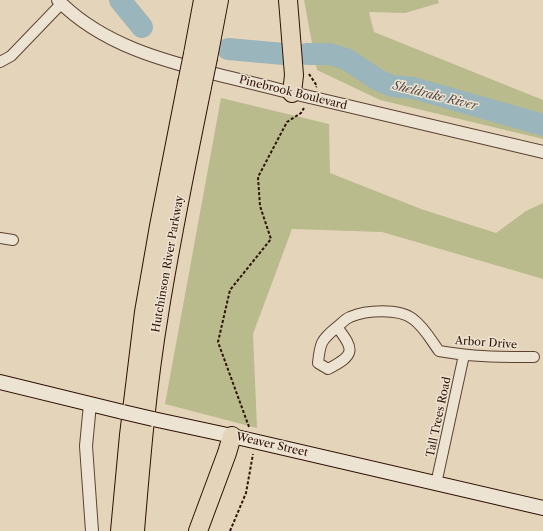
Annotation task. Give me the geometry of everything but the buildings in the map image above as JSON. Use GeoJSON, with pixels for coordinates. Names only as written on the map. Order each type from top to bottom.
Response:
{"type":"FeatureCollection","features":[{"type":"Feature","properties":{"kind":"highway","name":"Hutchinson River Parkway"},"geometry":{"type":"LineString","coordinates":[[201,56],[203,0]]}},
{"type":"Feature","properties":{"kind":"highway","name":"Hutchinson River Parkway"},"geometry":{"type":"LineString","coordinates":[[120,531],[129,435],[144,312],[159,226],[201,56],[219,0]]}},
{"type":"Feature","properties":{"kind":"highway"},"geometry":{"type":"LineString","coordinates":[[288,0],[294,75],[292,93]]}},
{"type":"Feature","properties":{"kind":"highway","name":"Hutchinson River Parkway"},"geometry":{"type":"LineString","coordinates":[[135,531],[143,437],[158,315],[174,229],[194,85]]}},
{"type":"Feature","properties":{"kind":"highway"},"geometry":{"type":"LineString","coordinates":[[198,531],[232,436]]}},
{"type":"Feature","properties":{"kind":"main road","name":"Weaver Street"},"geometry":{"type":"LineString","coordinates":[[0,382],[123,412],[543,508]]}},
{"type":"Feature","properties":{"kind":"street","name":"Pinebrook Boulevard"},"geometry":{"type":"LineString","coordinates":[[60,2],[86,24],[116,42],[181,65],[539,152]]}},
{"type":"Feature","properties":{"kind":"street"},"geometry":{"type":"LineString","coordinates":[[0,62],[11,56],[60,2]]}},
{"type":"Feature","properties":{"kind":"street"},"geometry":{"type":"LineString","coordinates":[[0,238],[13,240]]}},
{"type":"Feature","properties":{"kind":"street","name":"Arbor Drive"},"geometry":{"type":"LineString","coordinates":[[337,327],[349,317],[372,312],[393,312],[404,314],[415,321],[439,351],[464,356],[534,357]]}},
{"type":"Feature","properties":{"kind":"street","name":"Tall Trees Road"},"geometry":{"type":"LineString","coordinates":[[436,484],[464,356]]}},
{"type":"Feature","properties":{"kind":"street"},"geometry":{"type":"LineString","coordinates":[[90,404],[86,459],[92,531]]}},
{"type":"Feature","properties":{"kind":"path"},"geometry":{"type":"LineString","coordinates":[[230,531],[246,493],[251,472],[254,441],[218,342],[230,290],[272,239],[260,206],[258,177],[287,122],[301,112],[317,86],[308,73]]}},
{"type":"Feature","properties":{"kind":"green space"},"geometry":{"type":"Polygon","coordinates":[[[304,0],[438,0],[439,3],[405,13],[369,12],[374,32],[543,100],[543,139],[380,100],[317,70],[304,0]]]}},
{"type":"Feature","properties":{"kind":"green space"},"geometry":{"type":"Polygon","coordinates":[[[221,98],[329,124],[330,173],[421,209],[496,233],[526,211],[543,203],[543,279],[382,232],[292,229],[253,334],[257,428],[165,404],[221,98]]]}},
{"type":"Feature","properties":{"kind":"waterway","name":"Sheldrake River"},"geometry":{"type":"LineString","coordinates":[[120,0],[142,27]]}},
{"type":"Feature","properties":{"kind":"waterway","name":"Sheldrake River"},"geometry":{"type":"LineString","coordinates":[[228,49],[284,54]]}},
{"type":"Feature","properties":{"kind":"waterway","name":"Sheldrake River"},"geometry":{"type":"LineString","coordinates":[[307,54],[329,54],[346,59],[378,80],[392,86],[413,88],[543,125]]}}]}
